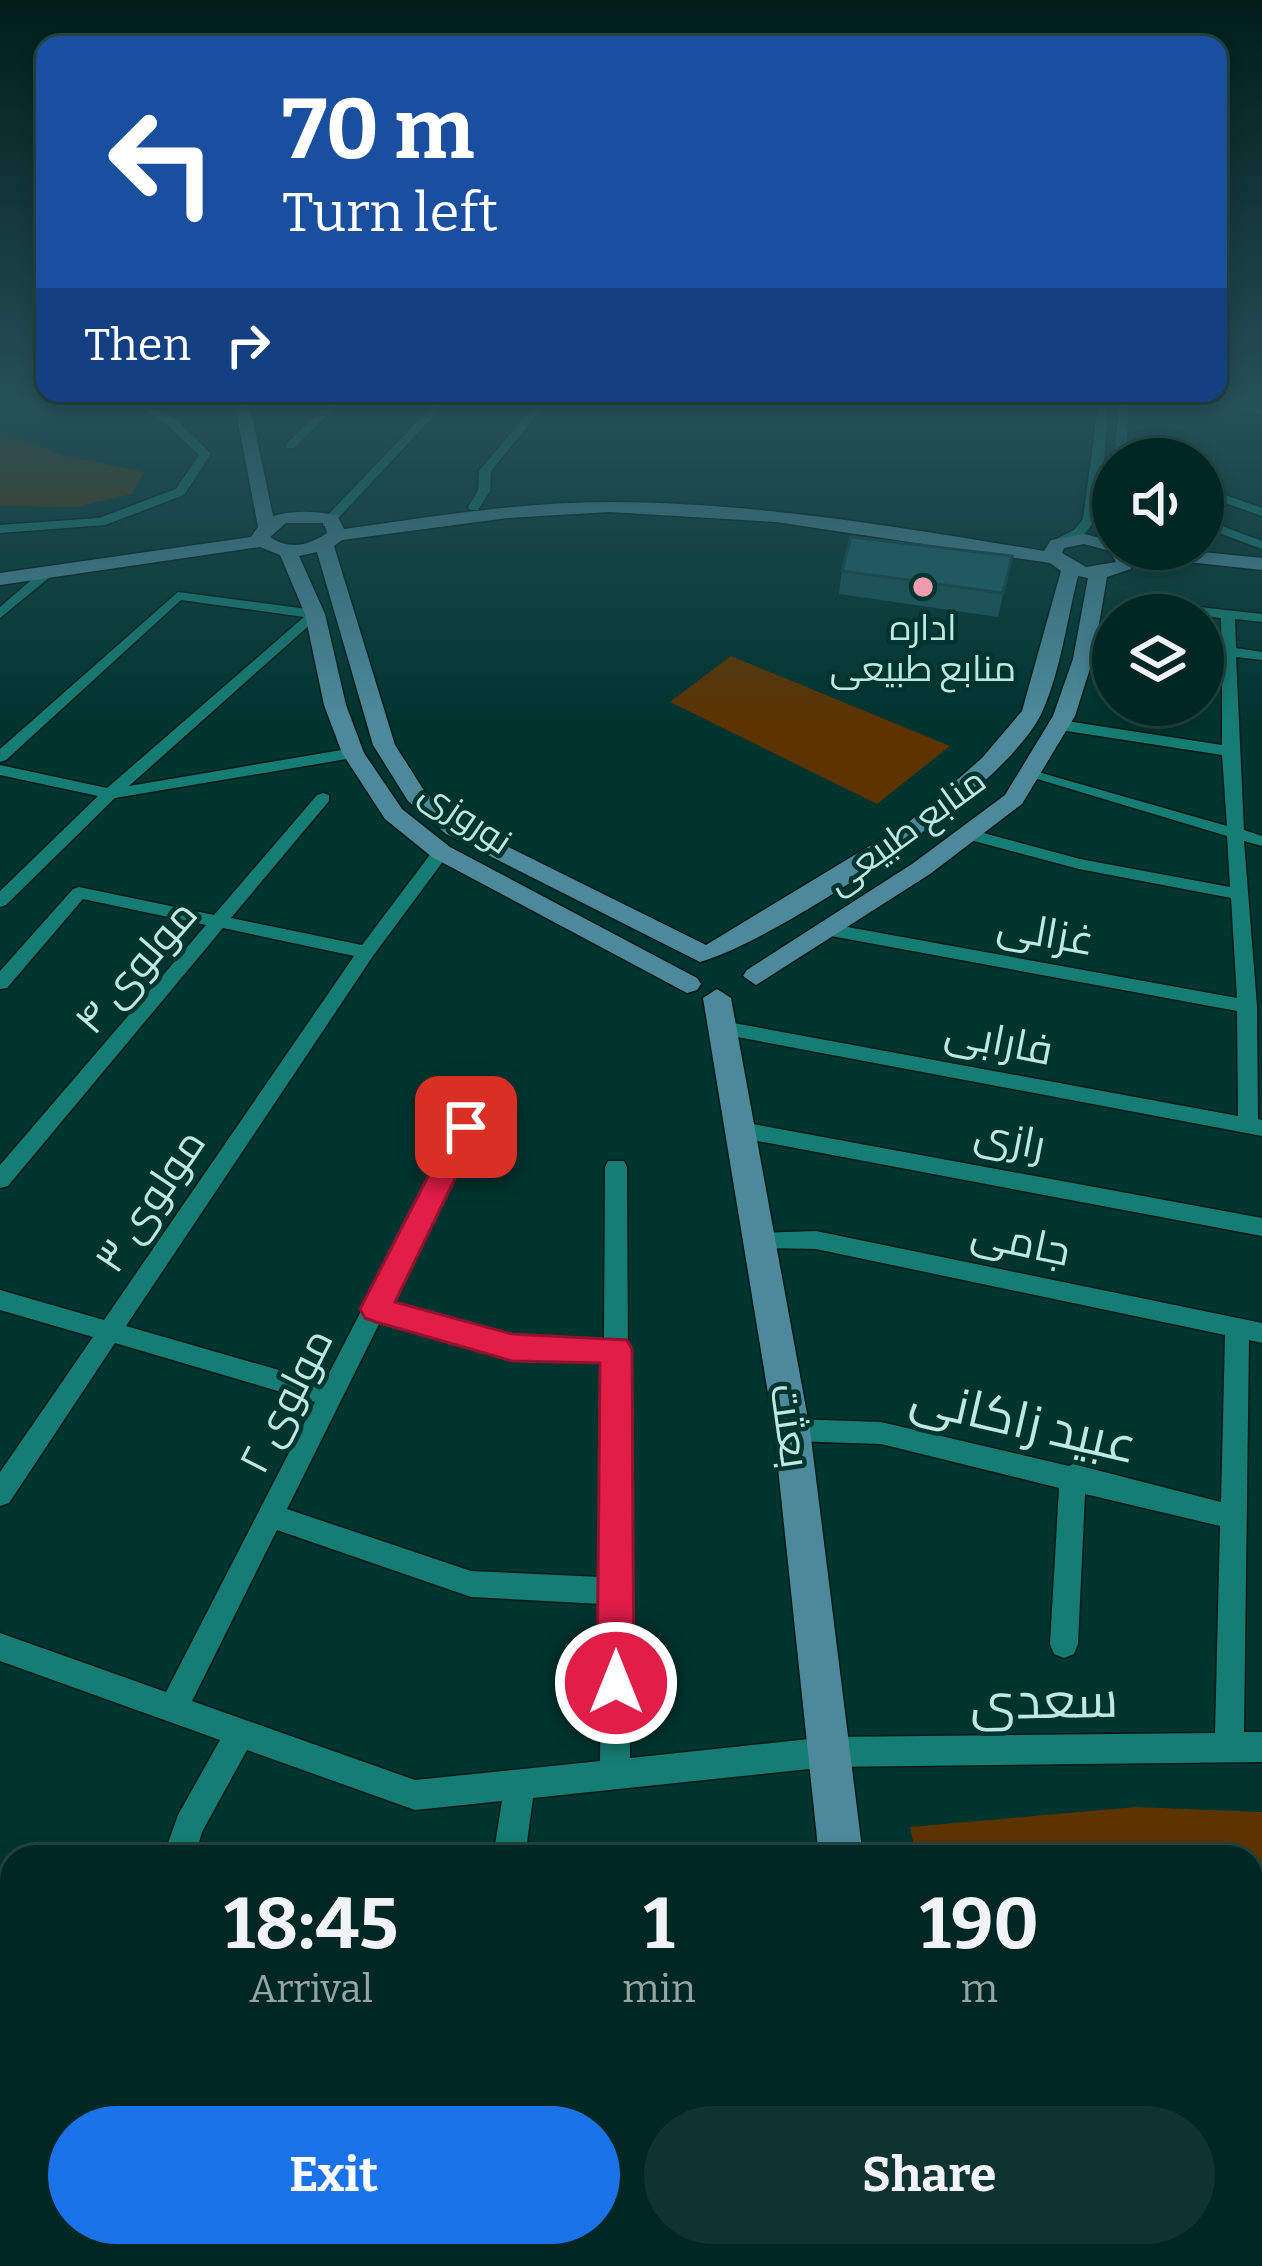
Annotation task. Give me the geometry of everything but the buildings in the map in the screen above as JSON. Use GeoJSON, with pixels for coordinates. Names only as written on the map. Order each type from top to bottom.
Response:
{"type":"FeatureCollection","features":[{"type":"Feature","properties":{"kind":"street"},"geometry":{"type":"LineString","coordinates":[[0,530],[101,522],[128,512]]}},
{"type":"Feature","properties":{"kind":"street"},"geometry":{"type":"LineString","coordinates":[[259,512],[263,534]]}},
{"type":"Feature","properties":{"kind":"street"},"geometry":{"type":"LineString","coordinates":[[0,579],[263,534],[283,512]]}},
{"type":"Feature","properties":{"kind":"street"},"geometry":{"type":"LineString","coordinates":[[304,512],[330,530],[521,512]]}},
{"type":"Feature","properties":{"kind":"street"},"geometry":{"type":"LineString","coordinates":[[330,530],[346,512]]}},
{"type":"Feature","properties":{"kind":"street"},"geometry":{"type":"LineString","coordinates":[[0,566],[263,534],[287,550],[361,522],[438,512]]}},
{"type":"Feature","properties":{"kind":"street"},"geometry":{"type":"LineString","coordinates":[[667,512],[857,528],[1060,554],[1084,539],[1092,542]]}},
{"type":"Feature","properties":{"kind":"street"},"geometry":{"type":"LineString","coordinates":[[783,512],[1060,554],[1098,573],[1101,570]]}},
{"type":"Feature","properties":{"kind":"street"},"geometry":{"type":"LineString","coordinates":[[1060,554],[1090,512]]}},
{"type":"Feature","properties":{"kind":"street","name":"نوروزی"},"geometry":{"type":"LineString","coordinates":[[330,530],[384,745],[416,796],[454,829],[708,951]]}},
{"type":"Feature","properties":{"kind":"street"},"geometry":{"type":"LineString","coordinates":[[1224,531],[1262,545]]}},
{"type":"Feature","properties":{"kind":"street","name":"نوروزی"},"geometry":{"type":"LineString","coordinates":[[287,550],[315,614],[335,705],[353,753],[392,814],[440,852],[709,1004]]}},
{"type":"Feature","properties":{"kind":"street","name":"منابع طبیعی"},"geometry":{"type":"LineString","coordinates":[[708,951],[765,925],[917,827],[990,764],[1032,712],[1060,554]]}},
{"type":"Feature","properties":{"kind":"street"},"geometry":{"type":"LineString","coordinates":[[1224,560],[1262,564]]}},
{"type":"Feature","properties":{"kind":"street"},"geometry":{"type":"LineString","coordinates":[[1221,570],[1262,578]]}},
{"type":"Feature","properties":{"kind":"street"},"geometry":{"type":"LineString","coordinates":[[0,614],[49,572]]}},
{"type":"Feature","properties":{"kind":"street","name":"منابع طبیعی"},"geometry":{"type":"LineString","coordinates":[[756,976],[831,930],[1014,799],[1060,725],[1083,659],[1098,573]]}},
{"type":"Feature","properties":{"kind":"street"},"geometry":{"type":"LineString","coordinates":[[0,757],[178,596],[315,614]]}},
{"type":"Feature","properties":{"kind":"street"},"geometry":{"type":"LineString","coordinates":[[0,901],[110,794],[315,614]]}},
{"type":"Feature","properties":{"kind":"street"},"geometry":{"type":"LineString","coordinates":[[1224,614],[1262,618]]}},
{"type":"Feature","properties":{"kind":"street"},"geometry":{"type":"LineString","coordinates":[[1228,614],[1232,652],[1229,751],[1239,894],[1252,982],[1247,1006],[1255,1127]]}},
{"type":"Feature","properties":{"kind":"street"},"geometry":{"type":"LineString","coordinates":[[1232,652],[1262,656]]}},
{"type":"Feature","properties":{"kind":"street"},"geometry":{"type":"LineString","coordinates":[[1224,676],[1229,677]]}},
{"type":"Feature","properties":{"kind":"street"},"geometry":{"type":"LineString","coordinates":[[1060,725],[1229,751]]}},
{"type":"Feature","properties":{"kind":"street"},"geometry":{"type":"LineString","coordinates":[[0,770],[110,794],[353,753]]}},
{"type":"Feature","properties":{"kind":"street"},"geometry":{"type":"LineString","coordinates":[[1032,775],[1262,842]]}},
{"type":"Feature","properties":{"kind":"street","name":"مولوی ۴"},"geometry":{"type":"LineString","coordinates":[[0,1180],[323,798]]}},
{"type":"Feature","properties":{"kind":"street"},"geometry":{"type":"LineString","coordinates":[[965,833],[1079,864],[1239,894]]}},
{"type":"Feature","properties":{"kind":"street","name":"مولوی ۳"},"geometry":{"type":"LineString","coordinates":[[0,1494],[366,952],[440,852]]}},
{"type":"Feature","properties":{"kind":"street"},"geometry":{"type":"LineString","coordinates":[[0,982],[79,893],[366,952]]}},
{"type":"Feature","properties":{"kind":"street","name":"غزالی"},"geometry":{"type":"LineString","coordinates":[[831,930],[1247,1006]]}},
{"type":"Feature","properties":{"kind":"street"},"geometry":{"type":"LineString","coordinates":[[708,951],[745,957],[756,976],[744,993],[709,1004],[683,972],[688,961],[708,951]]}},
{"type":"Feature","properties":{"kind":"street","name":"فارابی"},"geometry":{"type":"LineString","coordinates":[[709,1004],[1255,1127]]}},
{"type":"Feature","properties":{"kind":"street","name":"بعثت"},"geometry":{"type":"LineString","coordinates":[[709,1004],[742,1130],[763,1239],[792,1430],[840,1845]]}},
{"type":"Feature","properties":{"kind":"street","name":"مولوی ۲"},"geometry":{"type":"LineString","coordinates":[[172,1708],[466,1127]]}},
{"type":"Feature","properties":{"kind":"street","name":"رازی"},"geometry":{"type":"LineString","coordinates":[[742,1130],[1262,1227]]}},
{"type":"Feature","properties":{"kind":"street"},"geometry":{"type":"LineString","coordinates":[[615,1774],[616,1167]]}},
{"type":"Feature","properties":{"kind":"street","name":"جامی"},"geometry":{"type":"LineString","coordinates":[[763,1239],[815,1240],[1250,1330]]}},
{"type":"Feature","properties":{"kind":"street"},"geometry":{"type":"LineString","coordinates":[[0,1300],[332,1396]]}},
{"type":"Feature","properties":{"kind":"street"},"geometry":{"type":"LineString","coordinates":[[376,1309],[512,1348],[616,1349]]}},
{"type":"Feature","properties":{"kind":"street"},"geometry":{"type":"LineString","coordinates":[[1229,1746],[1233,1517],[1250,1330]]}},
{"type":"Feature","properties":{"kind":"street","name":"عبید زاکانی"},"geometry":{"type":"LineString","coordinates":[[792,1430],[880,1433],[1233,1517]]}},
{"type":"Feature","properties":{"kind":"street"},"geometry":{"type":"LineString","coordinates":[[1064,1644],[1073,1476]]}},
{"type":"Feature","properties":{"kind":"street"},"geometry":{"type":"LineString","coordinates":[[271,1516],[471,1584],[616,1591]]}},
{"type":"Feature","properties":{"kind":"street","name":"سعدی"},"geometry":{"type":"LineString","coordinates":[[4,1655],[172,1708],[416,1795],[828,1752],[1262,1747]]}},
{"type":"Feature","properties":{"kind":"street"},"geometry":{"type":"LineString","coordinates":[[183,1845],[240,1733]]}},
{"type":"Feature","properties":{"kind":"street"},"geometry":{"type":"LineString","coordinates":[[511,1845],[520,1784]]}},
{"type":"Feature","properties":{"kind":"shaded area"},"geometry":{"type":"Polygon","coordinates":[[[731,656],[950,746],[877,804],[670,702],[731,656]]]}},
{"type":"Feature","properties":{"kind":"shaded area"},"geometry":{"type":"Polygon","coordinates":[[[1136,1807],[1262,1812],[1262,1845],[914,1845],[910,1827],[1136,1807]]]}},
{"type":"Feature","properties":{"kind":"place","name":"اداره منابع طبیعی"},"geometry":{"type":"Point","coordinates":[923,587]}},
{"type":"Feature","properties":{"kind":"route"},"geometry":{"type":"LineString","coordinates":[[466,1127],[376,1309],[512,1348],[616,1349],[616,1683]]}}]}
